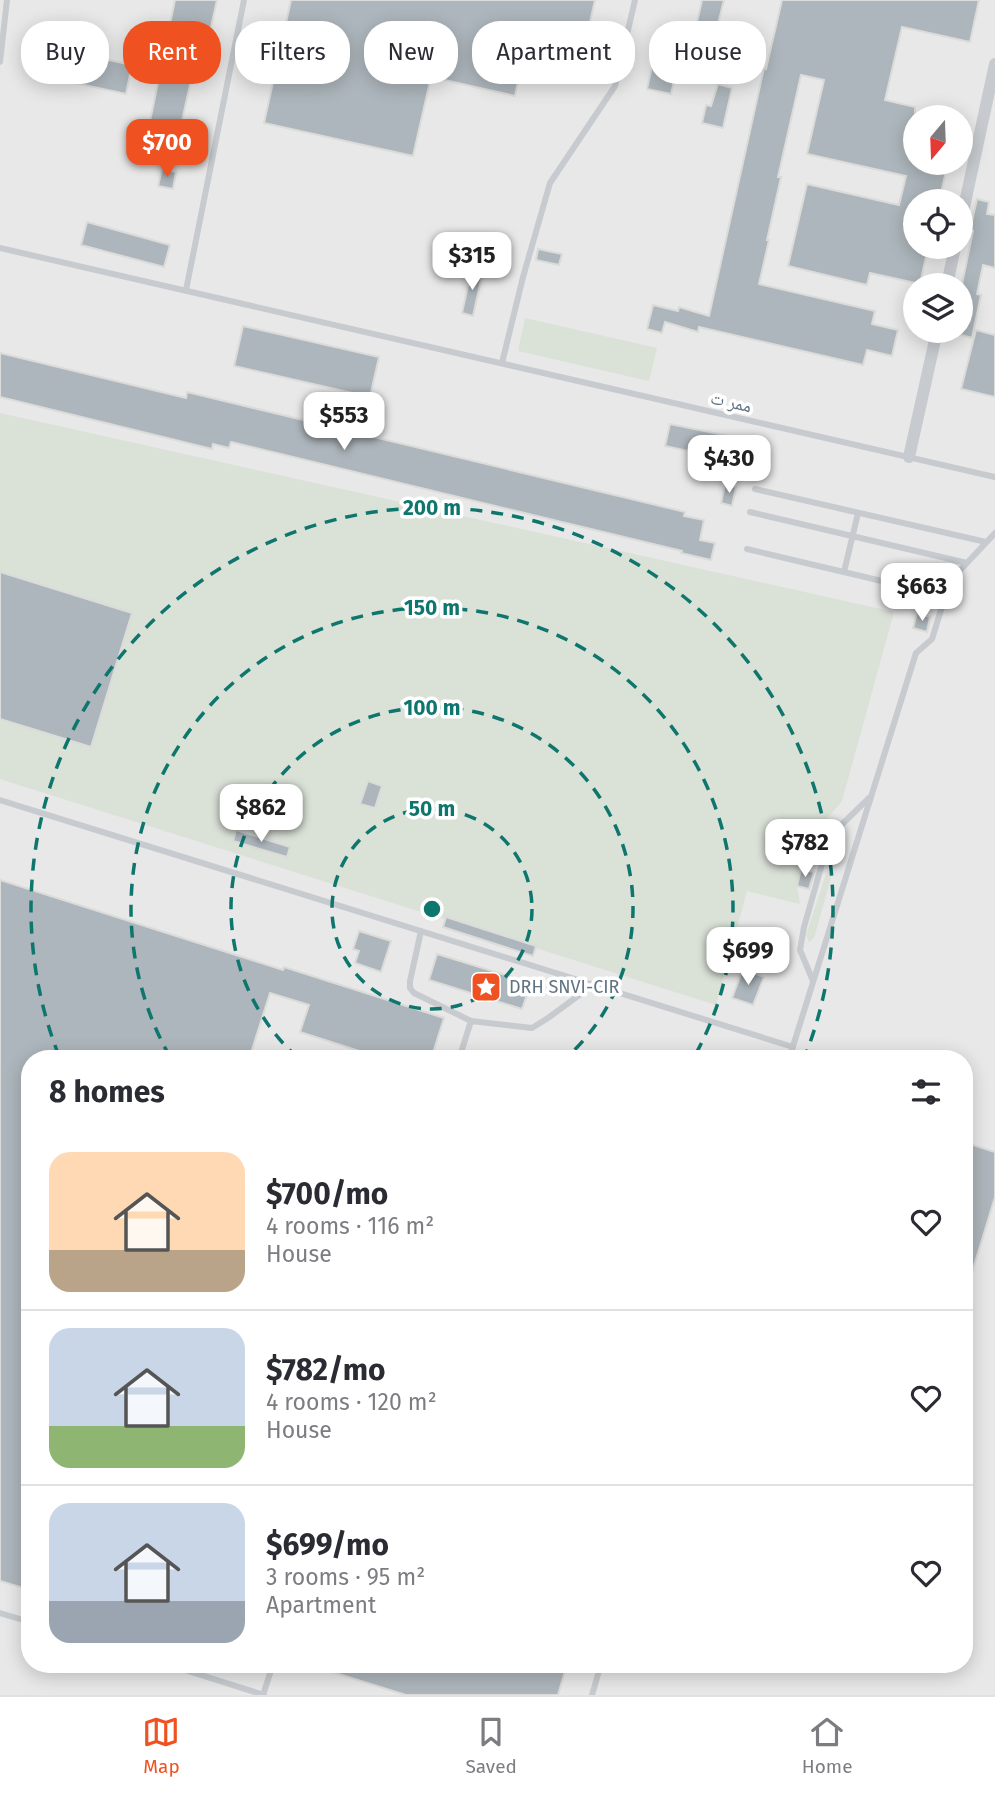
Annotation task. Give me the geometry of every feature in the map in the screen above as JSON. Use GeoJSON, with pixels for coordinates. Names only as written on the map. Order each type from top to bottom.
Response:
{"type":"FeatureCollection","features":[{"type":"Feature","properties":{"kind":"street"},"geometry":{"type":"LineString","coordinates":[[968,189],[995,64]]}},
{"type":"Feature","properties":{"kind":"street"},"geometry":{"type":"LineString","coordinates":[[909,457],[934,343]]}},
{"type":"Feature","properties":{"kind":"lane"},"geometry":{"type":"LineString","coordinates":[[0,62],[8,0]]}},
{"type":"Feature","properties":{"kind":"lane"},"geometry":{"type":"LineString","coordinates":[[186,290],[244,0]]}},
{"type":"Feature","properties":{"kind":"lane"},"geometry":{"type":"LineString","coordinates":[[502,363],[550,183],[615,86],[635,0]]}},
{"type":"Feature","properties":{"kind":"lane","name":"ممر ت"},"geometry":{"type":"LineString","coordinates":[[0,247],[995,477]]}},
{"type":"Feature","properties":{"kind":"lane"},"geometry":{"type":"LineString","coordinates":[[755,489],[986,542]]}},
{"type":"Feature","properties":{"kind":"lane"},"geometry":{"type":"LineString","coordinates":[[750,512],[967,563]]}},
{"type":"Feature","properties":{"kind":"lane"},"geometry":{"type":"LineString","coordinates":[[844,572],[858,513]]}},
{"type":"Feature","properties":{"kind":"lane"},"geometry":{"type":"LineString","coordinates":[[792,1050],[916,653],[932,639],[950,581],[995,533]]}},
{"type":"Feature","properties":{"kind":"lane"},"geometry":{"type":"LineString","coordinates":[[747,549],[945,596]]}},
{"type":"Feature","properties":{"kind":"lane"},"geometry":{"type":"LineString","coordinates":[[813,982],[800,950],[830,836],[871,797]]}},
{"type":"Feature","properties":{"kind":"lane"},"geometry":{"type":"LineString","coordinates":[[0,800],[793,1047]]}},
{"type":"Feature","properties":{"kind":"lane"},"geometry":{"type":"LineString","coordinates":[[421,931],[410,988],[414,993],[471,1021],[532,1028],[593,985]]}},
{"type":"Feature","properties":{"kind":"lane"},"geometry":{"type":"LineString","coordinates":[[463,1050],[471,1021]]}},
{"type":"Feature","properties":{"kind":"lane"},"geometry":{"type":"LineString","coordinates":[[0,1613],[21,1619]]}},
{"type":"Feature","properties":{"kind":"lane"},"geometry":{"type":"LineString","coordinates":[[194,1673],[264,1695],[270,1673]]}},
{"type":"Feature","properties":{"kind":"lane"},"geometry":{"type":"LineString","coordinates":[[592,1695],[598,1673]]}},
{"type":"Feature","properties":{"kind":"shaded area"},"geometry":{"type":"Polygon","coordinates":[[[0,0],[995,0],[995,1695],[0,1695],[0,0]]]}},
{"type":"Feature","properties":{"kind":"shaded area"},"geometry":{"type":"Polygon","coordinates":[[[525,318],[657,348],[649,381],[518,351],[525,318]]]}},
{"type":"Feature","properties":{"kind":"shaded area"},"geometry":{"type":"Polygon","coordinates":[[[0,413],[894,612],[842,801],[816,831],[800,868],[797,887],[800,904],[747,891],[716,1005],[0,779],[0,413]]]}},
{"type":"Feature","properties":{"kind":"shaded area"},"geometry":{"type":"Polygon","coordinates":[[[827,871],[832,874],[814,938],[809,942],[806,935],[827,871]]]}},
{"type":"Feature","properties":{"kind":"building"},"geometry":{"type":"Polygon","coordinates":[[[175,0],[217,0],[212,21],[171,21],[175,0]]]}},
{"type":"Feature","properties":{"kind":"building"},"geometry":{"type":"Polygon","coordinates":[[[291,0],[595,0],[590,21],[472,21],[472,84],[518,84],[515,96],[458,83],[458,21],[364,21],[364,84],[429,84],[413,156],[264,123],[273,84],[350,84],[350,21],[286,21],[291,0]]]}},
{"type":"Feature","properties":{"kind":"building"},"geometry":{"type":"Polygon","coordinates":[[[702,0],[724,0],[719,21],[697,21],[702,0]]]}},
{"type":"Feature","properties":{"kind":"building"},"geometry":{"type":"Polygon","coordinates":[[[782,0],[979,0],[970,42],[902,27],[885,100],[906,105],[903,105],[903,175],[945,175],[942,189],[903,189],[903,259],[925,259],[922,273],[903,273],[903,280],[870,273],[867,285],[788,266],[807,184],[899,205],[906,176],[807,154],[824,80],[801,75],[778,177],[781,177],[759,284],[875,311],[872,324],[898,330],[892,356],[867,350],[863,365],[699,327],[698,332],[665,322],[662,333],[647,329],[653,305],[678,311],[679,307],[709,316],[760,84],[766,84],[766,69],[782,0]]]}},
{"type":"Feature","properties":{"kind":"building"},"geometry":{"type":"Polygon","coordinates":[[[109,60],[123,63],[123,84],[128,84],[126,94],[80,84],[109,84],[109,60]]]}},
{"type":"Feature","properties":{"kind":"building"},"geometry":{"type":"Polygon","coordinates":[[[649,80],[649,84],[673,84],[671,94],[647,89],[649,80]]]}},
{"type":"Feature","properties":{"kind":"building"},"geometry":{"type":"Polygon","coordinates":[[[158,84],[190,84],[172,166],[142,160],[158,84]]]}},
{"type":"Feature","properties":{"kind":"building"},"geometry":{"type":"Polygon","coordinates":[[[718,84],[732,88],[723,128],[702,123],[706,105],[711,106],[718,84]]]}},
{"type":"Feature","properties":{"kind":"building"},"geometry":{"type":"Polygon","coordinates":[[[162,169],[176,172],[173,189],[158,186],[162,169]]]}},
{"type":"Feature","properties":{"kind":"building"},"geometry":{"type":"Polygon","coordinates":[[[977,199],[989,202],[987,214],[995,215],[995,268],[983,265],[977,294],[981,295],[973,333],[973,273],[964,273],[967,259],[973,259],[973,217],[977,199]]]}},
{"type":"Feature","properties":{"kind":"building"},"geometry":{"type":"Polygon","coordinates":[[[87,222],[170,245],[164,267],[81,245],[87,222]]]}},
{"type":"Feature","properties":{"kind":"building"},"geometry":{"type":"Polygon","coordinates":[[[538,249],[562,254],[559,265],[536,260],[538,249]]]}},
{"type":"Feature","properties":{"kind":"building"},"geometry":{"type":"Polygon","coordinates":[[[472,268],[483,271],[473,316],[462,313],[472,268]]]}},
{"type":"Feature","properties":{"kind":"building"},"geometry":{"type":"Polygon","coordinates":[[[243,326],[379,357],[370,397],[234,366],[243,326]]]}},
{"type":"Feature","properties":{"kind":"building"},"geometry":{"type":"Polygon","coordinates":[[[976,330],[995,335],[995,397],[961,389],[976,330]]]}},
{"type":"Feature","properties":{"kind":"building"},"geometry":{"type":"Polygon","coordinates":[[[0,353],[186,398],[187,392],[685,512],[684,516],[704,520],[700,540],[715,543],[711,560],[231,442],[229,448],[213,444],[212,449],[0,397],[0,353]]]}},
{"type":"Feature","properties":{"kind":"building"},"geometry":{"type":"Polygon","coordinates":[[[670,424],[734,437],[730,460],[665,446],[670,424]]]}},
{"type":"Feature","properties":{"kind":"building"},"geometry":{"type":"Polygon","coordinates":[[[725,485],[736,487],[732,506],[721,503],[725,485]]]}},
{"type":"Feature","properties":{"kind":"building"},"geometry":{"type":"Polygon","coordinates":[[[0,572],[132,613],[91,747],[0,719],[0,572]]]}},
{"type":"Feature","properties":{"kind":"building"},"geometry":{"type":"Polygon","coordinates":[[[917,613],[930,617],[927,632],[913,628],[917,613]]]}},
{"type":"Feature","properties":{"kind":"building"},"geometry":{"type":"Polygon","coordinates":[[[368,781],[382,786],[375,808],[360,804],[368,781]]]}},
{"type":"Feature","properties":{"kind":"building"},"geometry":{"type":"Polygon","coordinates":[[[236,830],[290,847],[287,857],[233,841],[236,830]]]}},
{"type":"Feature","properties":{"kind":"building"},"geometry":{"type":"Polygon","coordinates":[[[801,869],[814,872],[809,889],[797,886],[801,869]]]}},
{"type":"Feature","properties":{"kind":"building"},"geometry":{"type":"Polygon","coordinates":[[[0,880],[444,1018],[434,1050],[356,1050],[300,1032],[309,1005],[270,993],[252,1050],[21,1050],[21,1587],[0,1581],[0,880]]]}},
{"type":"Feature","properties":{"kind":"building"},"geometry":{"type":"Polygon","coordinates":[[[446,917],[536,946],[533,956],[443,927],[446,917]]]}},
{"type":"Feature","properties":{"kind":"building"},"geometry":{"type":"Polygon","coordinates":[[[359,931],[391,941],[381,972],[355,963],[359,951],[353,949],[359,931]]]}},
{"type":"Feature","properties":{"kind":"building"},"geometry":{"type":"Polygon","coordinates":[[[737,938],[752,943],[747,962],[732,958],[737,938]]]}},
{"type":"Feature","properties":{"kind":"building"},"geometry":{"type":"Polygon","coordinates":[[[437,954],[531,983],[522,1009],[429,980],[437,954]]]}},
{"type":"Feature","properties":{"kind":"building"},"geometry":{"type":"Polygon","coordinates":[[[743,969],[764,977],[753,1005],[732,998],[743,969]]]}},
{"type":"Feature","properties":{"kind":"building"},"geometry":{"type":"Polygon","coordinates":[[[973,1145],[995,1152],[995,1197],[973,1269],[973,1145]]]}},
{"type":"Feature","properties":{"kind":"building"},"geometry":{"type":"Polygon","coordinates":[[[335,1673],[564,1673],[558,1695],[406,1695],[335,1673]]]}},
{"type":"Feature","properties":{"kind":"place","name":"DRH SNVI-CIR"},"geometry":{"type":"Point","coordinates":[486,987]}}]}
